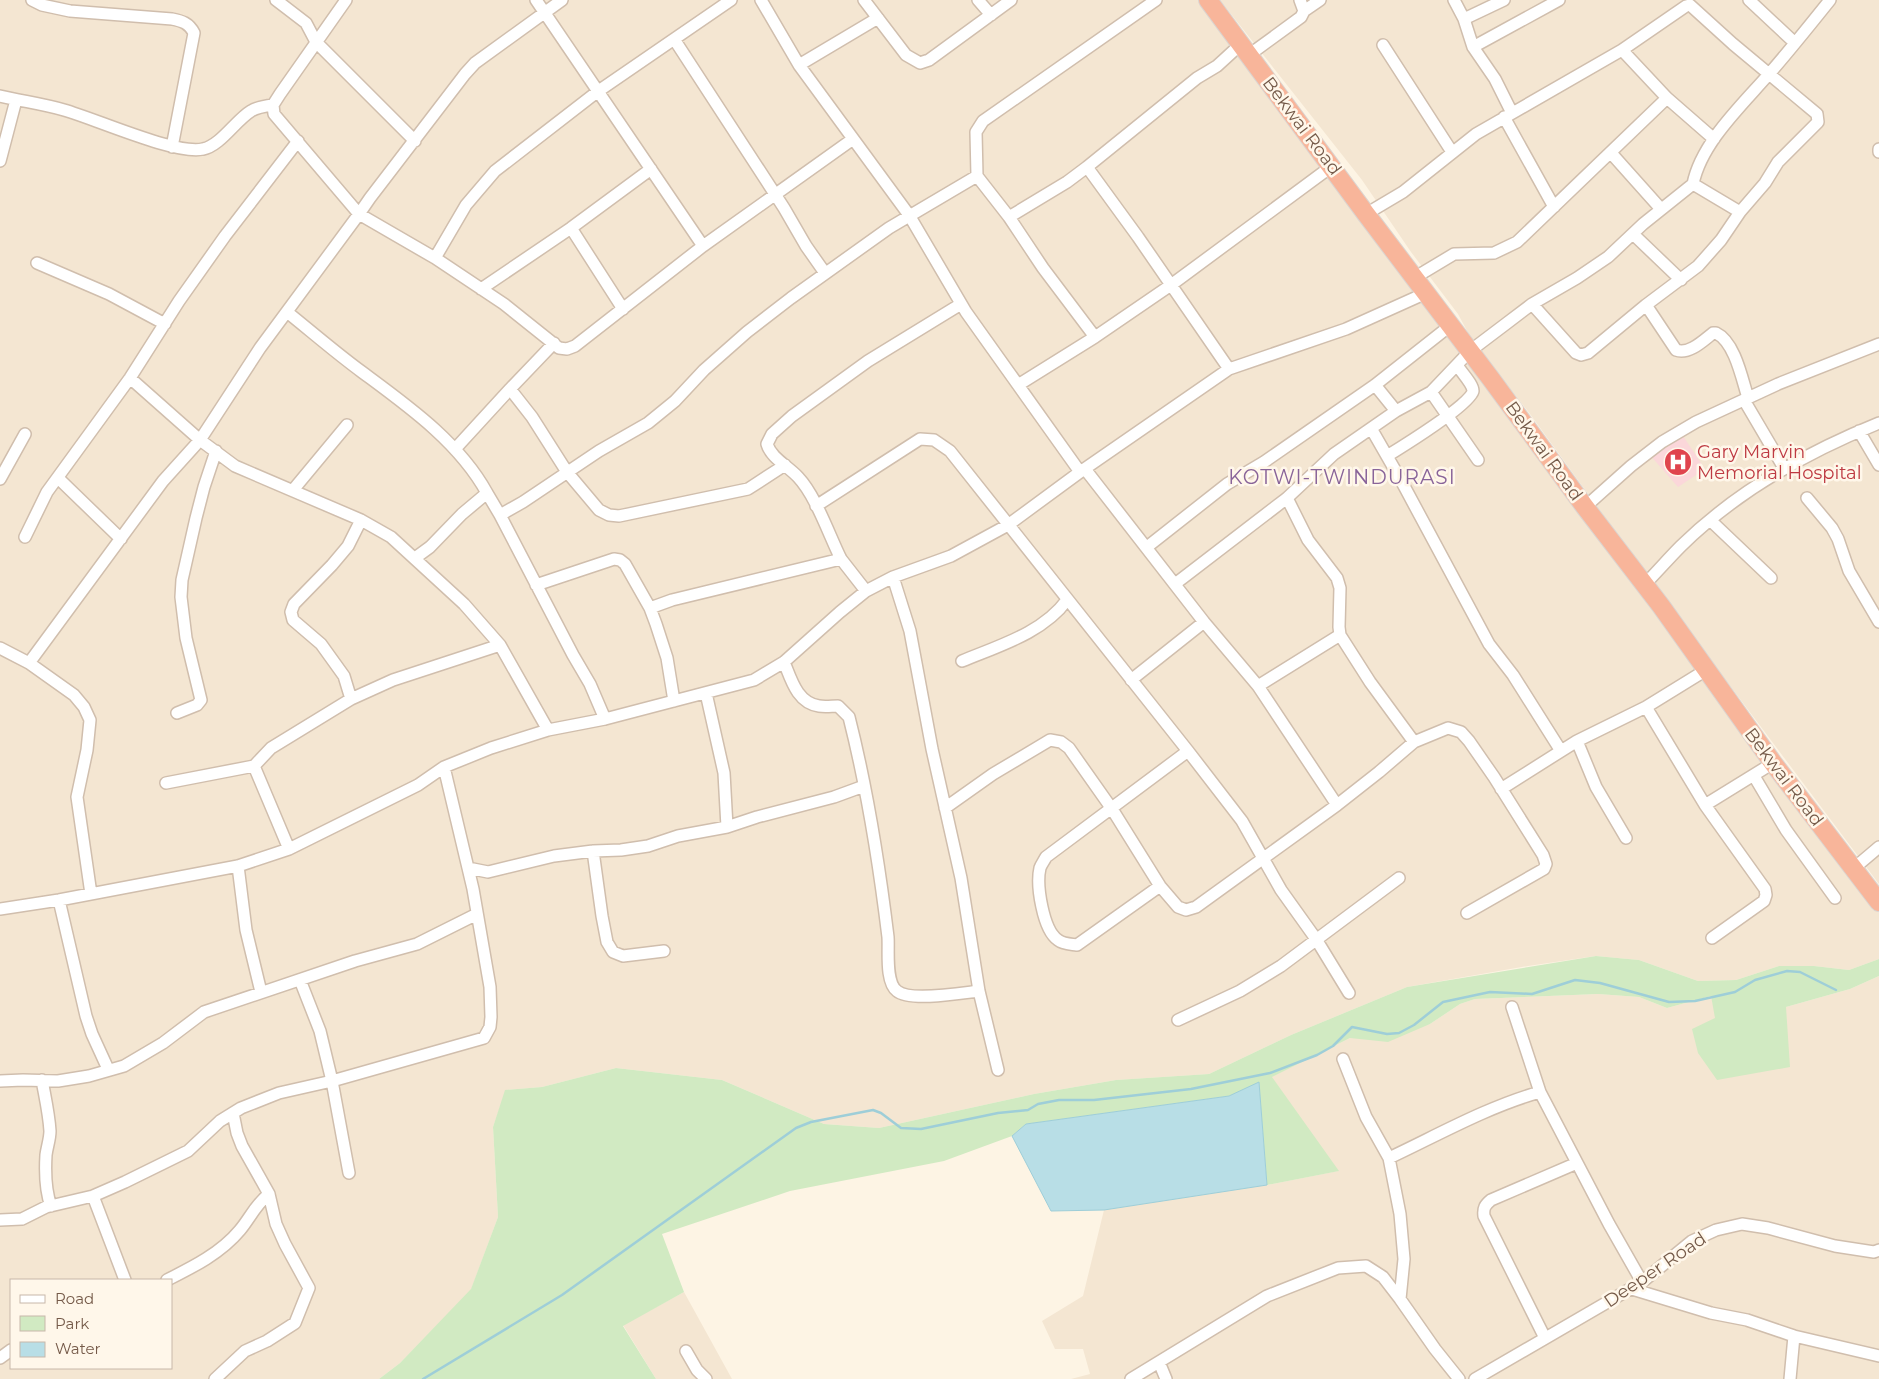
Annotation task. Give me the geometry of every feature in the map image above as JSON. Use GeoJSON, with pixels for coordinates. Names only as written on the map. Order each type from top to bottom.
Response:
{"type":"FeatureCollection","features":[{"type":"Feature","properties":{"kind":"highway","name":"Bekwai Road"},"geometry":{"type":"LineString","coordinates":[[1208,0],[1644,585],[1773,763],[1879,902]]}},
{"type":"Feature","properties":{"kind":"street"},"geometry":{"type":"LineString","coordinates":[[32,0],[42,5],[70,11],[172,18],[184,21],[191,28],[194,33],[172,146]]}},
{"type":"Feature","properties":{"kind":"street"},"geometry":{"type":"LineString","coordinates":[[276,0],[306,23],[316,42],[415,141]]}},
{"type":"Feature","properties":{"kind":"street"},"geometry":{"type":"LineString","coordinates":[[346,0],[273,105],[274,114],[359,214],[435,258],[482,289],[559,348],[567,349],[575,346],[703,246],[853,139]]}},
{"type":"Feature","properties":{"kind":"street"},"geometry":{"type":"LineString","coordinates":[[536,0],[703,246]]}},
{"type":"Feature","properties":{"kind":"street"},"geometry":{"type":"LineString","coordinates":[[29,663],[163,481],[200,440],[260,348],[370,198],[475,63],[562,0]]}},
{"type":"Feature","properties":{"kind":"street"},"geometry":{"type":"LineString","coordinates":[[435,258],[466,205],[495,170],[597,92],[731,0]]}},
{"type":"Feature","properties":{"kind":"street"},"geometry":{"type":"LineString","coordinates":[[761,0],[799,65],[909,216],[961,304],[1018,385],[1082,470],[1258,686],[1337,805]]}},
{"type":"Feature","properties":{"kind":"street"},"geometry":{"type":"LineString","coordinates":[[864,0],[906,55],[920,62],[929,60],[1011,0]]}},
{"type":"Feature","properties":{"kind":"street"},"geometry":{"type":"LineString","coordinates":[[978,0],[991,15]]}},
{"type":"Feature","properties":{"kind":"street"},"geometry":{"type":"LineString","coordinates":[[1095,337],[1043,268],[1009,217],[977,176],[976,132],[983,121],[1156,0]]}},
{"type":"Feature","properties":{"kind":"street"},"geometry":{"type":"LineString","coordinates":[[1009,217],[1067,182],[1197,78],[1301,17],[1302,5],[1320,0]]}},
{"type":"Feature","properties":{"kind":"street"},"geometry":{"type":"LineString","coordinates":[[1454,0],[1464,18],[1473,47],[1495,79],[1508,115],[1554,206]]}},
{"type":"Feature","properties":{"kind":"street"},"geometry":{"type":"LineString","coordinates":[[1464,18],[1504,0]]}},
{"type":"Feature","properties":{"kind":"street"},"geometry":{"type":"LineString","coordinates":[[1473,47],[1560,0]]}},
{"type":"Feature","properties":{"kind":"street"},"geometry":{"type":"LineString","coordinates":[[1749,0],[1795,43]]}},
{"type":"Feature","properties":{"kind":"street"},"geometry":{"type":"LineString","coordinates":[[1176,584],[1287,498],[1334,454],[1372,430],[1396,411],[1431,392],[1470,352],[1532,304],[1577,278],[1608,257],[1661,209],[1693,184],[1694,175],[1725,123],[1769,74],[1830,0]]}},
{"type":"Feature","properties":{"kind":"street"},"geometry":{"type":"LineString","coordinates":[[1366,214],[1403,192],[1476,134],[1622,50],[1690,5],[1732,44],[1818,114],[1818,122],[1778,162],[1765,183],[1740,212],[1721,240],[1698,266],[1646,305],[1588,353],[1581,355],[1576,353],[1532,304]]}},
{"type":"Feature","properties":{"kind":"street"},"geometry":{"type":"LineString","coordinates":[[799,65],[878,18]]}},
{"type":"Feature","properties":{"kind":"street"},"geometry":{"type":"LineString","coordinates":[[674,39],[825,273]]}},
{"type":"Feature","properties":{"kind":"street"},"geometry":{"type":"LineString","coordinates":[[1382,45],[1452,152]]}},
{"type":"Feature","properties":{"kind":"street"},"geometry":{"type":"LineString","coordinates":[[1622,50],[1667,98],[1714,140]]}},
{"type":"Feature","properties":{"kind":"street"},"geometry":{"type":"LineString","coordinates":[[0,96],[64,110],[172,146],[194,150],[205,149],[215,142],[251,110],[273,105]]}},
{"type":"Feature","properties":{"kind":"street"},"geometry":{"type":"LineString","coordinates":[[1414,278],[1454,254],[1494,253],[1508,247],[1521,238],[1667,98]]}},
{"type":"Feature","properties":{"kind":"street"},"geometry":{"type":"LineString","coordinates":[[0,160],[16,100]]}},
{"type":"Feature","properties":{"kind":"street"},"geometry":{"type":"LineString","coordinates":[[25,537],[47,492],[130,378],[224,236],[298,141]]}},
{"type":"Feature","properties":{"kind":"street"},"geometry":{"type":"LineString","coordinates":[[1611,153],[1661,209]]}},
{"type":"Feature","properties":{"kind":"street"},"geometry":{"type":"LineString","coordinates":[[1018,385],[1095,337],[1171,285],[1332,166]]}},
{"type":"Feature","properties":{"kind":"street"},"geometry":{"type":"LineString","coordinates":[[1087,167],[1229,370]]}},
{"type":"Feature","properties":{"kind":"street"},"geometry":{"type":"LineString","coordinates":[[482,289],[651,170]]}},
{"type":"Feature","properties":{"kind":"street"},"geometry":{"type":"LineString","coordinates":[[500,516],[661,413],[746,332],[825,273],[909,216],[977,176]]}},
{"type":"Feature","properties":{"kind":"street"},"geometry":{"type":"LineString","coordinates":[[1693,184],[1740,212]]}},
{"type":"Feature","properties":{"kind":"street"},"geometry":{"type":"LineString","coordinates":[[571,228],[623,309]]}},
{"type":"Feature","properties":{"kind":"street"},"geometry":{"type":"LineString","coordinates":[[1633,234],[1681,280]]}},
{"type":"Feature","properties":{"kind":"street"},"geometry":{"type":"LineString","coordinates":[[38,263],[109,294],[165,324]]}},
{"type":"Feature","properties":{"kind":"street"},"geometry":{"type":"LineString","coordinates":[[0,909],[59,900],[238,866],[289,849],[418,784],[444,767],[491,748],[548,730],[605,719],[754,680],[784,662],[866,591],[894,577],[951,556],[1008,525],[1082,470],[1229,370],[1346,329],[1426,293]]}},
{"type":"Feature","properties":{"kind":"street"},"geometry":{"type":"LineString","coordinates":[[866,591],[841,559],[807,489],[798,476],[768,450],[766,444],[772,434],[785,422],[868,361],[961,304]]}},
{"type":"Feature","properties":{"kind":"street"},"geometry":{"type":"LineString","coordinates":[[1646,305],[1676,350],[1681,352],[1688,350],[1716,333],[1726,340],[1736,360],[1746,399],[1784,468]]}},
{"type":"Feature","properties":{"kind":"street"},"geometry":{"type":"LineString","coordinates":[[287,312],[393,395],[455,448],[488,494],[590,684],[605,719]]}},
{"type":"Feature","properties":{"kind":"street"},"geometry":{"type":"LineString","coordinates":[[1147,548],[1227,484],[1264,462],[1375,385],[1451,326]]}},
{"type":"Feature","properties":{"kind":"street"},"geometry":{"type":"LineString","coordinates":[[455,448],[554,343]]}},
{"type":"Feature","properties":{"kind":"street"},"geometry":{"type":"LineString","coordinates":[[1585,507],[1630,466],[1662,442],[1696,422],[1778,384],[1879,344]]}},
{"type":"Feature","properties":{"kind":"street"},"geometry":{"type":"LineString","coordinates":[[1387,456],[1447,416],[1473,394],[1473,389],[1457,365]]}},
{"type":"Feature","properties":{"kind":"street"},"geometry":{"type":"LineString","coordinates":[[130,378],[200,440],[235,466],[361,520],[391,537],[464,604],[500,645],[548,730]]}},
{"type":"Feature","properties":{"kind":"street"},"geometry":{"type":"LineString","coordinates":[[1375,385],[1396,411]]}},
{"type":"Feature","properties":{"kind":"street"},"geometry":{"type":"LineString","coordinates":[[510,388],[532,416],[545,440],[567,472],[599,510],[609,515],[619,516],[748,489],[785,465]]}},
{"type":"Feature","properties":{"kind":"street"},"geometry":{"type":"LineString","coordinates":[[1431,392],[1478,460]]}},
{"type":"Feature","properties":{"kind":"street"},"geometry":{"type":"LineString","coordinates":[[1644,585],[1710,520],[1784,468],[1879,423]]}},
{"type":"Feature","properties":{"kind":"street"},"geometry":{"type":"LineString","coordinates":[[294,490],[346,425]]}},
{"type":"Feature","properties":{"kind":"street"},"geometry":{"type":"LineString","coordinates":[[1372,430],[1489,644],[1513,675],[1561,751]]}},
{"type":"Feature","properties":{"kind":"street"},"geometry":{"type":"LineString","coordinates":[[1859,431],[1879,465]]}},
{"type":"Feature","properties":{"kind":"street"},"geometry":{"type":"LineString","coordinates":[[0,479],[25,434]]}},
{"type":"Feature","properties":{"kind":"street"},"geometry":{"type":"LineString","coordinates":[[816,506],[920,439],[934,440],[950,451],[1242,821],[1281,890],[1316,939],[1348,993]]}},
{"type":"Feature","properties":{"kind":"street"},"geometry":{"type":"LineString","coordinates":[[177,713],[199,704],[201,700],[186,638],[181,597],[182,580],[204,487],[216,451]]}},
{"type":"Feature","properties":{"kind":"street"},"geometry":{"type":"LineString","coordinates":[[58,478],[121,539]]}},
{"type":"Feature","properties":{"kind":"street"},"geometry":{"type":"LineString","coordinates":[[415,558],[430,548],[462,514],[488,494]]}},
{"type":"Feature","properties":{"kind":"street"},"geometry":{"type":"LineString","coordinates":[[1287,498],[1308,540],[1337,578],[1340,588],[1338,627],[1340,635],[1370,682],[1414,742]]}},
{"type":"Feature","properties":{"kind":"street"},"geometry":{"type":"LineString","coordinates":[[1807,498],[1832,528],[1849,570],[1879,622]]}},
{"type":"Feature","properties":{"kind":"street"},"geometry":{"type":"LineString","coordinates":[[351,699],[344,676],[321,644],[293,620],[291,612],[294,604],[348,546],[361,520]]}},
{"type":"Feature","properties":{"kind":"street"},"geometry":{"type":"LineString","coordinates":[[1710,520],[1771,578]]}},
{"type":"Feature","properties":{"kind":"street"},"geometry":{"type":"LineString","coordinates":[[536,586],[614,559],[620,560],[625,564],[650,608],[667,658],[674,701]]}},
{"type":"Feature","properties":{"kind":"street"},"geometry":{"type":"LineString","coordinates":[[650,608],[672,600],[841,559]]}},
{"type":"Feature","properties":{"kind":"street"},"geometry":{"type":"LineString","coordinates":[[894,577],[910,630],[932,749],[961,878],[979,991],[998,1070]]}},
{"type":"Feature","properties":{"kind":"street"},"geometry":{"type":"LineString","coordinates":[[962,661],[1034,629],[1058,612],[1067,600]]}},
{"type":"Feature","properties":{"kind":"street"},"geometry":{"type":"LineString","coordinates":[[1131,680],[1204,622]]}},
{"type":"Feature","properties":{"kind":"street"},"geometry":{"type":"LineString","coordinates":[[1258,686],[1340,635]]}},
{"type":"Feature","properties":{"kind":"street"},"geometry":{"type":"LineString","coordinates":[[166,783],[254,766],[271,748],[351,699],[394,680],[500,645]]}},
{"type":"Feature","properties":{"kind":"street"},"geometry":{"type":"LineString","coordinates":[[0,648],[29,663],[74,695],[84,707],[90,720],[87,750],[77,797],[90,894]]}},
{"type":"Feature","properties":{"kind":"street"},"geometry":{"type":"LineString","coordinates":[[784,662],[800,697],[818,706],[838,706],[849,716],[876,850],[890,978],[895,990],[900,994],[935,997],[979,991]]}},
{"type":"Feature","properties":{"kind":"street"},"geometry":{"type":"LineString","coordinates":[[1501,789],[1577,741],[1646,707],[1706,670]]}},
{"type":"Feature","properties":{"kind":"street"},"geometry":{"type":"LineString","coordinates":[[706,693],[724,773],[726,828]]}},
{"type":"Feature","properties":{"kind":"street"},"geometry":{"type":"LineString","coordinates":[[1646,707],[1705,804],[1765,889],[1764,902],[1712,938]]}},
{"type":"Feature","properties":{"kind":"street"},"geometry":{"type":"LineString","coordinates":[[946,808],[993,774],[1050,740],[1061,742],[1069,748],[1112,808],[1160,886],[1178,907],[1186,910],[1196,907],[1337,805],[1414,742],[1448,728],[1461,732],[1470,741],[1543,855],[1546,864],[1544,869],[1467,914]]}},
{"type":"Feature","properties":{"kind":"street"},"geometry":{"type":"LineString","coordinates":[[1577,741],[1596,786],[1626,838]]}},
{"type":"Feature","properties":{"kind":"street"},"geometry":{"type":"LineString","coordinates":[[1160,886],[1077,944],[1068,944],[1058,940],[1048,929],[1042,907],[1040,868],[1046,857],[1188,751]]}},
{"type":"Feature","properties":{"kind":"street"},"geometry":{"type":"LineString","coordinates":[[1705,804],[1773,763]]}},
{"type":"Feature","properties":{"kind":"street"},"geometry":{"type":"LineString","coordinates":[[254,766],[289,849]]}},
{"type":"Feature","properties":{"kind":"street"},"geometry":{"type":"LineString","coordinates":[[0,1220],[22,1219],[51,1206],[93,1196],[188,1151],[220,1121],[233,1113],[279,1093],[332,1081],[484,1038],[490,1027],[490,987],[473,889],[444,767]]}},
{"type":"Feature","properties":{"kind":"street"},"geometry":{"type":"LineString","coordinates":[[1754,776],[1786,830],[1836,898]]}},
{"type":"Feature","properties":{"kind":"street"},"geometry":{"type":"LineString","coordinates":[[468,868],[488,872],[554,856],[593,851],[609,852],[648,846],[678,836],[726,828],[834,797],[864,786]]}},
{"type":"Feature","properties":{"kind":"street"},"geometry":{"type":"LineString","coordinates":[[1853,869],[1879,847]]}},
{"type":"Feature","properties":{"kind":"street"},"geometry":{"type":"LineString","coordinates":[[593,851],[607,942],[613,952],[623,956],[664,951]]}},
{"type":"Feature","properties":{"kind":"street"},"geometry":{"type":"LineString","coordinates":[[238,866],[246,930],[261,992]]}},
{"type":"Feature","properties":{"kind":"street"},"geometry":{"type":"LineString","coordinates":[[473,889],[488,872]]}},
{"type":"Feature","properties":{"kind":"street"},"geometry":{"type":"LineString","coordinates":[[1178,1020],[1240,991],[1281,966],[1399,878]]}},
{"type":"Feature","properties":{"kind":"street"},"geometry":{"type":"LineString","coordinates":[[59,900],[64,913],[86,1016],[108,1069]]}},
{"type":"Feature","properties":{"kind":"street"},"geometry":{"type":"LineString","coordinates":[[0,1082],[75,1078],[124,1066],[144,1056],[204,1012],[355,961],[417,944],[477,914]]}},
{"type":"Feature","properties":{"kind":"street"},"geometry":{"type":"LineString","coordinates":[[300,980],[320,1031],[332,1081],[349,1173]]}},
{"type":"Feature","properties":{"kind":"street"},"geometry":{"type":"LineString","coordinates":[[1512,1007],[1540,1092],[1609,1224],[1642,1282]]}},
{"type":"Feature","properties":{"kind":"street"},"geometry":{"type":"LineString","coordinates":[[1343,1059],[1366,1117],[1389,1158],[1400,1214],[1404,1259],[1400,1299]]}},
{"type":"Feature","properties":{"kind":"street"},"geometry":{"type":"LineString","coordinates":[[42,1080],[50,1133],[46,1154],[46,1175],[47,1191],[51,1206]]}},
{"type":"Feature","properties":{"kind":"street"},"geometry":{"type":"LineString","coordinates":[[1389,1158],[1480,1114],[1518,1098],[1540,1092]]}},
{"type":"Feature","properties":{"kind":"street"},"geometry":{"type":"LineString","coordinates":[[215,1379],[246,1351],[267,1341],[296,1323],[309,1288],[276,1224],[268,1194],[242,1146],[233,1113]]}},
{"type":"Feature","properties":{"kind":"street"},"geometry":{"type":"LineString","coordinates":[[1545,1338],[1484,1216],[1484,1210],[1486,1204],[1491,1200],[1577,1163]]}},
{"type":"Feature","properties":{"kind":"street"},"geometry":{"type":"LineString","coordinates":[[169,1279],[217,1251],[239,1231],[255,1211],[258,1204],[268,1194]]}},
{"type":"Feature","properties":{"kind":"street"},"geometry":{"type":"LineString","coordinates":[[93,1196],[125,1279]]}},
{"type":"Feature","properties":{"kind":"street","name":"Deeper Road"},"geometry":{"type":"LineString","coordinates":[[1475,1379],[1632,1289],[1692,1241],[1716,1230],[1742,1224],[1768,1228],[1834,1246],[1874,1252],[1879,1250]]}},
{"type":"Feature","properties":{"kind":"street"},"geometry":{"type":"LineString","coordinates":[[1131,1379],[1267,1296],[1338,1268],[1366,1266],[1383,1277],[1435,1350],[1459,1379]]}},
{"type":"Feature","properties":{"kind":"street"},"geometry":{"type":"LineString","coordinates":[[1632,1289],[1711,1313],[1747,1320],[1794,1336],[1879,1356]]}},
{"type":"Feature","properties":{"kind":"street"},"geometry":{"type":"LineString","coordinates":[[1790,1379],[1794,1336]]}},
{"type":"Feature","properties":{"kind":"street"},"geometry":{"type":"LineString","coordinates":[[686,1351],[697,1370],[706,1379]]}},
{"type":"Feature","properties":{"kind":"street"},"geometry":{"type":"LineString","coordinates":[[1159,1362],[1166,1379]]}},
{"type":"Feature","properties":{"kind":"shaded area"},"geometry":{"type":"Polygon","coordinates":[[[0,0],[1203,0],[1879,908],[1879,959],[1849,970],[1814,966],[1779,966],[1736,980],[1698,981],[1639,960],[1596,956],[1528,966],[1407,987],[1291,1035],[1209,1074],[1116,1080],[1034,1094],[879,1128],[824,1124],[722,1080],[616,1068],[542,1087],[506,1090],[493,1127],[498,1217],[471,1290],[400,1363],[379,1379],[0,1379],[0,0]]]}},
{"type":"Feature","properties":{"kind":"shaded area"},"geometry":{"type":"Polygon","coordinates":[[[1220,0],[1879,0],[1879,884],[1652,582],[1530,414],[1472,340],[1458,314],[1411,252],[1362,180],[1220,0]]]}},
{"type":"Feature","properties":{"kind":"shaded area","name":"Gary Marvin Memorial Hospital"},"geometry":{"type":"Polygon","coordinates":[[[1681,433],[1705,469],[1678,487],[1649,454],[1681,433]]]}},
{"type":"Feature","properties":{"kind":"shaded area"},"geometry":{"type":"Polygon","coordinates":[[[1879,976],[1879,1379],[1071,1379],[1090,1374],[1083,1349],[1055,1349],[1042,1321],[1083,1296],[1104,1210],[1267,1185],[1338,1171],[1271,1077],[1350,1038],[1430,1024],[1460,1004],[1475,999],[1598,994],[1639,997],[1667,1008],[1711,996],[1716,1018],[1786,1007],[1850,989],[1879,976]]]}},
{"type":"Feature","properties":{"kind":"shaded area"},"geometry":{"type":"Polygon","coordinates":[[[684,1292],[732,1379],[656,1379],[623,1325],[684,1292]]]}},
{"type":"Feature","properties":{"kind":"green space"},"geometry":{"type":"Polygon","coordinates":[[[1596,956],[1639,960],[1698,981],[1736,980],[1779,966],[1814,966],[1849,970],[1879,959],[1879,976],[1850,989],[1786,1007],[1790,1067],[1717,1080],[1698,1053],[1692,1029],[1715,1018],[1711,996],[1667,1008],[1639,997],[1598,994],[1475,999],[1460,1004],[1430,1024],[1388,1042],[1350,1038],[1272,1077],[1339,1171],[1267,1185],[1259,1083],[1229,1096],[1026,1124],[1012,1136],[944,1161],[790,1191],[662,1234],[684,1292],[623,1326],[656,1379],[379,1379],[400,1363],[471,1289],[498,1217],[493,1127],[505,1090],[542,1087],[616,1068],[722,1080],[824,1124],[879,1128],[1034,1094],[1116,1080],[1209,1074],[1291,1035],[1407,987],[1596,956]]]}},
{"type":"Feature","properties":{"kind":"water"},"geometry":{"type":"Polygon","coordinates":[[[1259,1082],[1267,1185],[1104,1210],[1051,1211],[1012,1136],[1026,1124],[1229,1096],[1259,1082]]]}},
{"type":"Feature","properties":{"kind":"waterway"},"geometry":{"type":"LineString","coordinates":[[423,1379],[562,1295],[796,1128],[811,1122],[873,1110],[881,1113],[901,1128],[921,1129],[998,1113],[1028,1110],[1038,1104],[1059,1100],[1094,1100],[1191,1089],[1270,1073],[1317,1055],[1333,1046],[1352,1027],[1387,1034],[1399,1033],[1414,1025],[1443,1002],[1490,992],[1532,994],[1575,980],[1600,983],[1669,1002],[1695,1001],[1735,992],[1755,980],[1787,971],[1800,972],[1836,990]]}},
{"type":"Feature","properties":{"kind":"place","name":"Gary Marvin Memorial Hospital"},"geometry":{"type":"Point","coordinates":[1678,462]}},
{"type":"Feature","properties":{"kind":"district","name":"KOTWI-TWINDURASI"},"geometry":{"type":"Point","coordinates":[1342,477]}}]}
